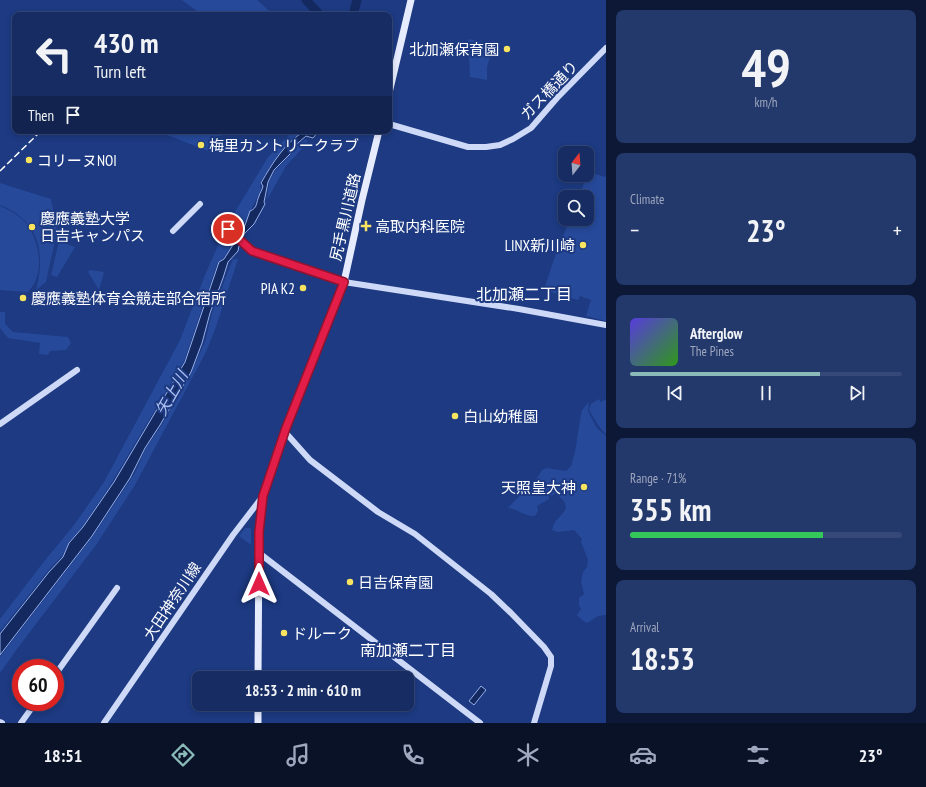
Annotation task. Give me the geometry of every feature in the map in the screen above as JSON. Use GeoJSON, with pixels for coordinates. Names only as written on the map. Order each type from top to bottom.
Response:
{"type":"FeatureCollection","features":[{"type":"Feature","properties":{"kind":"main road"},"geometry":{"type":"LineString","coordinates":[[392,80],[410,0]]}},
{"type":"Feature","properties":{"kind":"main road","name":"尻手黒川道路"},"geometry":{"type":"LineString","coordinates":[[258,671],[259,532],[263,496],[285,432],[344,282],[362,197],[378,134]]}},
{"type":"Feature","properties":{"kind":"main road"},"geometry":{"type":"LineString","coordinates":[[258,711],[258,723]]}},
{"type":"Feature","properties":{"kind":"street","name":"ガス橋通り"},"geometry":{"type":"LineString","coordinates":[[392,125],[468,147],[500,145],[531,128],[557,98],[606,48]]}},
{"type":"Feature","properties":{"kind":"street"},"geometry":{"type":"LineString","coordinates":[[173,231],[200,204]]}},
{"type":"Feature","properties":{"kind":"street"},"geometry":{"type":"LineString","coordinates":[[228,229],[250,249],[272,258],[344,282],[519,309],[606,325]]}},
{"type":"Feature","properties":{"kind":"street"},"geometry":{"type":"LineString","coordinates":[[0,424],[78,370]]}},
{"type":"Feature","properties":{"kind":"street"},"geometry":{"type":"LineString","coordinates":[[285,432],[310,460],[378,512],[415,534],[490,594],[544,647],[552,657],[551,666],[534,723]]}},
{"type":"Feature","properties":{"kind":"street","name":"大田神奈川線"},"geometry":{"type":"LineString","coordinates":[[104,723],[233,535],[263,496]]}},
{"type":"Feature","properties":{"kind":"street"},"geometry":{"type":"LineString","coordinates":[[259,553],[480,723]]}},
{"type":"Feature","properties":{"kind":"street"},"geometry":{"type":"LineString","coordinates":[[64,662],[117,588]]}},
{"type":"Feature","properties":{"kind":"street"},"geometry":{"type":"LineString","coordinates":[[21,723],[30,711]]}},
{"type":"Feature","properties":{"kind":"shaded area"},"geometry":{"type":"Polygon","coordinates":[[[182,0],[257,0],[271,12],[198,12],[182,0]]]}},
{"type":"Feature","properties":{"kind":"shaded area"},"geometry":{"type":"Polygon","coordinates":[[[468,39],[484,42],[492,50],[487,67],[487,80],[470,77],[468,39]]]}},
{"type":"Feature","properties":{"kind":"shaded area","name":"梅里カントリークラブ"},"geometry":{"type":"Polygon","coordinates":[[[224,134],[212,139],[208,151],[167,135],[224,134]]]}},
{"type":"Feature","properties":{"kind":"shaded area"},"geometry":{"type":"Polygon","coordinates":[[[290,134],[299,134],[279,154],[260,183],[261,191],[236,239],[231,248],[217,264],[184,361],[109,487],[82,527],[69,542],[62,556],[52,566],[0,631],[0,619],[74,525],[104,482],[180,340],[205,275],[227,225],[268,157],[290,134]]]}},
{"type":"Feature","properties":{"kind":"shaded area"},"geometry":{"type":"Polygon","coordinates":[[[306,139],[308,142],[286,166],[267,200],[269,182],[275,171],[291,154],[293,149],[306,139]]]}},
{"type":"Feature","properties":{"kind":"shaded area","name":"LINX新川崎"},"geometry":{"type":"Polygon","coordinates":[[[594,174],[606,177],[606,321],[586,316],[591,300],[580,296],[578,300],[544,290],[567,226],[594,226],[594,190],[582,190],[584,182],[594,182],[594,174]]]}},
{"type":"Feature","properties":{"kind":"shaded area"},"geometry":{"type":"Polygon","coordinates":[[[0,183],[51,199],[57,231],[46,282],[36,290],[40,263],[36,239],[31,229],[23,219],[13,211],[0,205],[0,183]]]}},
{"type":"Feature","properties":{"kind":"shaded area"},"geometry":{"type":"Polygon","coordinates":[[[0,206],[14,213],[26,223],[36,242],[39,258],[38,272],[35,283],[28,292],[0,290],[0,206]]]}},
{"type":"Feature","properties":{"kind":"shaded area"},"geometry":{"type":"Polygon","coordinates":[[[59,241],[75,247],[57,277],[51,275],[59,241]]]}},
{"type":"Feature","properties":{"kind":"shaded area"},"geometry":{"type":"Polygon","coordinates":[[[233,259],[238,259],[216,327],[206,352],[135,485],[96,545],[0,673],[0,657],[93,536],[135,473],[146,448],[161,426],[190,374],[205,342],[212,313],[233,259]]]}},
{"type":"Feature","properties":{"kind":"shaded area"},"geometry":{"type":"Polygon","coordinates":[[[90,270],[104,272],[99,290],[88,272],[90,270]]]}},
{"type":"Feature","properties":{"kind":"shaded area"},"geometry":{"type":"Polygon","coordinates":[[[0,312],[5,312],[5,324],[13,332],[68,337],[71,343],[66,350],[50,351],[48,355],[39,354],[40,343],[8,338],[0,328],[0,312]]]}},
{"type":"Feature","properties":{"kind":"shaded area"},"geometry":{"type":"Polygon","coordinates":[[[599,399],[601,402],[606,399],[605,434],[589,410],[591,404],[599,399]]]}},
{"type":"Feature","properties":{"kind":"shaded area"},"geometry":{"type":"Polygon","coordinates":[[[589,402],[588,411],[596,427],[606,436],[606,615],[598,616],[587,623],[577,615],[581,609],[579,605],[579,598],[584,594],[581,582],[588,560],[581,542],[582,539],[574,530],[558,532],[552,530],[554,523],[566,508],[564,501],[556,494],[549,496],[549,499],[537,506],[538,511],[535,516],[527,515],[508,508],[526,489],[531,487],[542,470],[546,468],[566,471],[571,466],[575,452],[582,410],[589,402]]]}},
{"type":"Feature","properties":{"kind":"shaded area"},"geometry":{"type":"Polygon","coordinates":[[[245,528],[251,529],[251,545],[239,536],[245,528]]]}},
{"type":"Feature","properties":{"kind":"water","name":"矢上川"},"geometry":{"type":"Polygon","coordinates":[[[301,134],[316,134],[313,138],[306,136],[292,148],[291,153],[274,170],[268,182],[264,202],[265,204],[254,224],[245,233],[240,241],[238,251],[228,262],[191,372],[145,448],[130,478],[92,536],[0,655],[0,634],[49,572],[63,557],[69,543],[83,527],[114,482],[185,362],[219,262],[224,259],[244,228],[250,211],[253,210],[256,205],[263,186],[261,183],[274,161],[285,147],[301,134]]]}},
{"type":"Feature","properties":{"kind":"water"},"geometry":{"type":"Polygon","coordinates":[[[481,686],[486,690],[474,705],[469,701],[481,686]]]}},
{"type":"Feature","properties":{"kind":"waterway","name":"矢上川"},"geometry":{"type":"LineString","coordinates":[[306,0],[317,12]]}},
{"type":"Feature","properties":{"kind":"waterway"},"geometry":{"type":"LineString","coordinates":[[354,12],[357,0]]}},
{"type":"Feature","properties":{"kind":"railway"},"geometry":{"type":"LineString","coordinates":[[0,171],[38,134]]}},
{"type":"Feature","properties":{"kind":"place","name":"北加瀬保育園"},"geometry":{"type":"Point","coordinates":[507,49]}},
{"type":"Feature","properties":{"kind":"place","name":"梅里カントリークラブ"},"geometry":{"type":"Point","coordinates":[201,145]}},
{"type":"Feature","properties":{"kind":"place","name":"コリーヌNOI"},"geometry":{"type":"Point","coordinates":[29,160]}},
{"type":"Feature","properties":{"kind":"place","name":"高取内科医院"},"geometry":{"type":"Point","coordinates":[366,226]}},
{"type":"Feature","properties":{"kind":"place","name":"慶應義塾大学 日吉キャンパス"},"geometry":{"type":"Point","coordinates":[32,227]}},
{"type":"Feature","properties":{"kind":"place","name":"LINX新川崎"},"geometry":{"type":"Point","coordinates":[583,245]}},
{"type":"Feature","properties":{"kind":"place","name":"PIA K2"},"geometry":{"type":"Point","coordinates":[303,288]}},
{"type":"Feature","properties":{"kind":"place","name":"慶應義塾体育会競走部合宿所"},"geometry":{"type":"Point","coordinates":[23,298]}},
{"type":"Feature","properties":{"kind":"place","name":"白山幼稚園"},"geometry":{"type":"Point","coordinates":[455,416]}},
{"type":"Feature","properties":{"kind":"place","name":"天照皇大神"},"geometry":{"type":"Point","coordinates":[584,487]}},
{"type":"Feature","properties":{"kind":"place","name":"日吉保育園"},"geometry":{"type":"Point","coordinates":[350,582]}},
{"type":"Feature","properties":{"kind":"place","name":"ドルーク"},"geometry":{"type":"Point","coordinates":[284,633]}},
{"type":"Feature","properties":{"kind":"district","name":"北加瀬二丁目"},"geometry":{"type":"Point","coordinates":[524,294]}},
{"type":"Feature","properties":{"kind":"district","name":"南加瀬二丁目"},"geometry":{"type":"Point","coordinates":[408,650]}},
{"type":"Feature","properties":{"kind":"route"},"geometry":{"type":"LineString","coordinates":[[228,229],[252,251],[344,282],[286,428],[263,496],[259,532],[259,584]]}}]}
